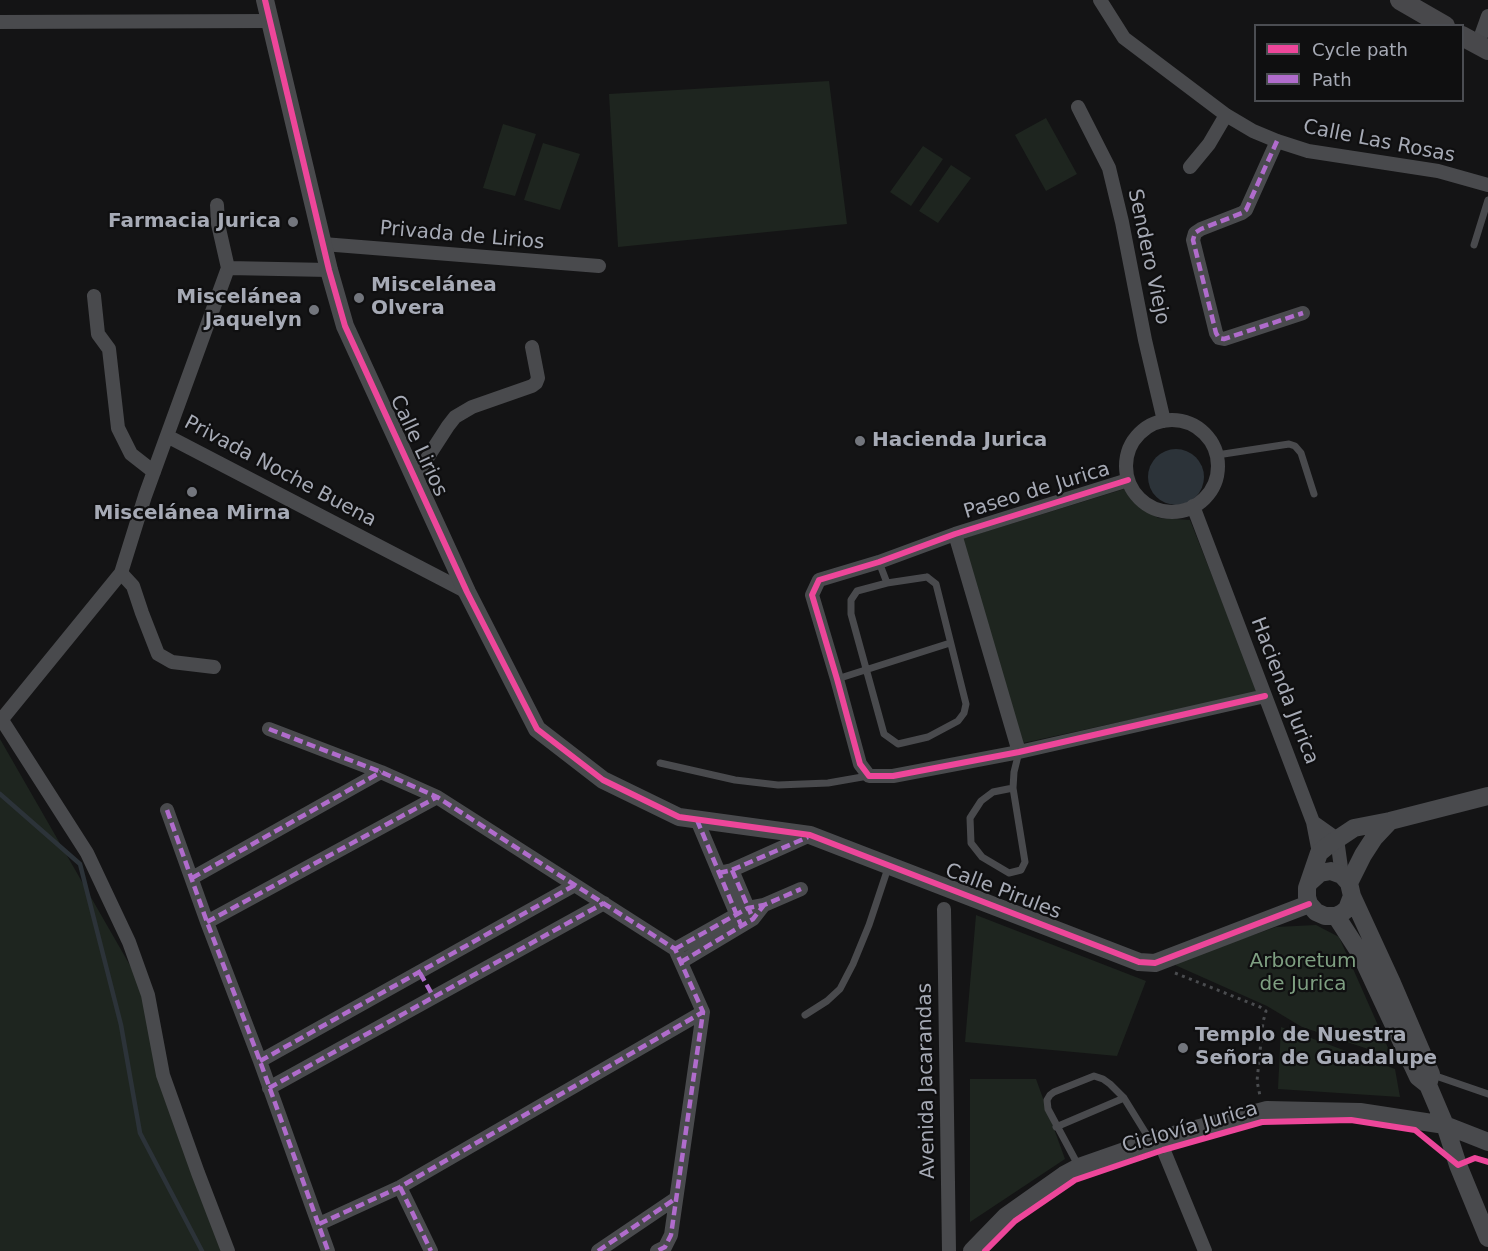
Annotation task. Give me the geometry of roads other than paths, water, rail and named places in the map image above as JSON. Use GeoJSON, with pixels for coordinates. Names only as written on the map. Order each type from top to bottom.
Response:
{"type":"FeatureCollection","features":[{"type":"Feature","properties":{"kind":"main road"},"geometry":{"type":"LineString","coordinates":[[1400,0],[1442,24]]}},
{"type":"Feature","properties":{"kind":"street","name":"Calle Lirios"},"geometry":{"type":"LineString","coordinates":[[265,0],[329,270],[345,326],[467,592],[537,729],[603,780],[679,818]]}},
{"type":"Feature","properties":{"kind":"street","name":"Calle Las Rosas"},"geometry":{"type":"LineString","coordinates":[[1101,0],[1124,38],[1226,115],[1253,131],[1308,152],[1438,171],[1488,185]]}},
{"type":"Feature","properties":{"kind":"street"},"geometry":{"type":"LineString","coordinates":[[1476,43],[1488,16]]}},
{"type":"Feature","properties":{"kind":"street"},"geometry":{"type":"LineString","coordinates":[[0,22],[269,21]]}},
{"type":"Feature","properties":{"kind":"street","name":"Sendero Viejo"},"geometry":{"type":"LineString","coordinates":[[1078,107],[1109,168],[1164,421]]}},
{"type":"Feature","properties":{"kind":"street"},"geometry":{"type":"LineString","coordinates":[[1190,167],[1209,144],[1226,115]]}},
{"type":"Feature","properties":{"kind":"street"},"geometry":{"type":"LineString","coordinates":[[1277,141],[1246,210],[1195,233],[1193,240],[1219,338],[1224,339],[1302,313]]}},
{"type":"Feature","properties":{"kind":"street"},"geometry":{"type":"LineString","coordinates":[[217,205],[218,224],[228,268],[329,270]]}},
{"type":"Feature","properties":{"kind":"street","name":"Privada de Lirios"},"geometry":{"type":"LineString","coordinates":[[323,244],[599,266]]}},
{"type":"Feature","properties":{"kind":"street","name":"Privada Noche Buena"},"geometry":{"type":"LineString","coordinates":[[228,268],[167,436],[467,592]]}},
{"type":"Feature","properties":{"kind":"street"},"geometry":{"type":"LineString","coordinates":[[94,296],[98,334],[109,349],[118,428],[131,454],[154,472]]}},
{"type":"Feature","properties":{"kind":"street"},"geometry":{"type":"LineString","coordinates":[[414,477],[455,417],[472,407],[536,383],[538,378],[532,347]]}},
{"type":"Feature","properties":{"kind":"street"},"geometry":{"type":"LineString","coordinates":[[1164,421],[1177,420],[1190,423],[1201,430],[1210,440],[1217,455],[1218,464],[1212,489],[1193,507]]}},
{"type":"Feature","properties":{"kind":"street","name":"Paseo de Jurica"},"geometry":{"type":"LineString","coordinates":[[1164,421],[1151,424],[1132,442],[1127,454],[1128,480],[1143,501],[1155,508],[1180,511],[1193,507]]}},
{"type":"Feature","properties":{"kind":"street"},"geometry":{"type":"LineString","coordinates":[[167,436],[121,573],[1,718],[87,853],[129,942],[148,994],[163,1075],[228,1251]]}},
{"type":"Feature","properties":{"kind":"street","name":"Paseo de Jurica"},"geometry":{"type":"LineString","coordinates":[[869,776],[860,764],[812,595],[819,580],[879,562],[955,534],[1128,480]]}},
{"type":"Feature","properties":{"kind":"street","name":"Hacienda Jurica"},"geometry":{"type":"LineString","coordinates":[[1193,507],[1314,822],[1319,853]]}},
{"type":"Feature","properties":{"kind":"street"},"geometry":{"type":"LineString","coordinates":[[955,534],[1019,752]]}},
{"type":"Feature","properties":{"kind":"street"},"geometry":{"type":"LineString","coordinates":[[121,573],[133,586],[141,613],[158,654],[172,662],[214,667]]}},
{"type":"Feature","properties":{"kind":"street"},"geometry":{"type":"LineString","coordinates":[[869,776],[893,776],[1019,752],[1265,696]]}},
{"type":"Feature","properties":{"kind":"street"},"geometry":{"type":"LineString","coordinates":[[269,729],[381,772],[437,797],[604,903],[678,956],[703,1012],[671,1234],[665,1247],[657,1251]]}},
{"type":"Feature","properties":{"kind":"street"},"geometry":{"type":"LineString","coordinates":[[192,878],[381,772]]}},
{"type":"Feature","properties":{"kind":"street"},"geometry":{"type":"LineString","coordinates":[[1390,821],[1374,838],[1348,885],[1347,909],[1336,916],[1325,916],[1316,912],[1309,904],[1307,888],[1319,853],[1337,839],[1354,828],[1488,796]]}},
{"type":"Feature","properties":{"kind":"street"},"geometry":{"type":"LineString","coordinates":[[207,922],[437,797]]}},
{"type":"Feature","properties":{"kind":"street"},"geometry":{"type":"LineString","coordinates":[[167,810],[328,1251]]}},
{"type":"Feature","properties":{"kind":"street","name":"Calle Pirules"},"geometry":{"type":"LineString","coordinates":[[679,818],[810,835],[1139,962],[1155,963],[1309,904]]}},
{"type":"Feature","properties":{"kind":"street"},"geometry":{"type":"LineString","coordinates":[[697,820],[726,872],[745,916]]}},
{"type":"Feature","properties":{"kind":"street"},"geometry":{"type":"LineString","coordinates":[[1314,822],[1337,839],[1348,885],[1392,983],[1425,1079]]}},
{"type":"Feature","properties":{"kind":"street"},"geometry":{"type":"LineString","coordinates":[[726,872],[810,835]]}},
{"type":"Feature","properties":{"kind":"street"},"geometry":{"type":"LineString","coordinates":[[1311,881],[1320,873],[1331,871],[1348,885]]}},
{"type":"Feature","properties":{"kind":"street"},"geometry":{"type":"LineString","coordinates":[[260,1061],[574,885]]}},
{"type":"Feature","properties":{"kind":"street"},"geometry":{"type":"LineString","coordinates":[[678,956],[764,905],[801,889]]}},
{"type":"Feature","properties":{"kind":"street"},"geometry":{"type":"LineString","coordinates":[[269,1088],[604,903]]}},
{"type":"Feature","properties":{"kind":"street","name":"Avenida Jacarandas"},"geometry":{"type":"LineString","coordinates":[[944,909],[949,1251]]}},
{"type":"Feature","properties":{"kind":"street"},"geometry":{"type":"LineString","coordinates":[[1336,916],[1360,953],[1425,1079],[1488,1238]]}},
{"type":"Feature","properties":{"kind":"street"},"geometry":{"type":"LineString","coordinates":[[420,973],[433,996]]}},
{"type":"Feature","properties":{"kind":"street"},"geometry":{"type":"LineString","coordinates":[[319,1224],[400,1187],[703,1012]]}},
{"type":"Feature","properties":{"kind":"street"},"geometry":{"type":"LineString","coordinates":[[972,1251],[1006,1216],[1064,1174],[1078,1167],[1155,1140],[1262,1111],[1360,1112],[1445,1125],[1488,1142]]}},
{"type":"Feature","properties":{"kind":"street"},"geometry":{"type":"LineString","coordinates":[[1155,1140],[1205,1251]]}},
{"type":"Feature","properties":{"kind":"street"},"geometry":{"type":"LineString","coordinates":[[400,1187],[431,1251]]}},
{"type":"Feature","properties":{"kind":"street"},"geometry":{"type":"LineString","coordinates":[[598,1251],[675,1199]]}},
{"type":"Feature","properties":{"kind":"lane"},"geometry":{"type":"LineString","coordinates":[[1474,245],[1488,200]]}},
{"type":"Feature","properties":{"kind":"lane"},"geometry":{"type":"LineString","coordinates":[[1217,455],[1289,444],[1295,446],[1301,453],[1314,494]]}},
{"type":"Feature","properties":{"kind":"lane"},"geometry":{"type":"LineString","coordinates":[[879,562],[887,583]]}},
{"type":"Feature","properties":{"kind":"lane"},"geometry":{"type":"LineString","coordinates":[[927,577],[936,584],[966,704],[964,713],[958,721],[928,737],[898,744],[884,734],[851,614],[851,600],[857,591],[887,583],[927,577]]}},
{"type":"Feature","properties":{"kind":"lane"},"geometry":{"type":"LineString","coordinates":[[837,679],[951,643]]}},
{"type":"Feature","properties":{"kind":"lane"},"geometry":{"type":"LineString","coordinates":[[1013,788],[993,792],[981,801],[970,818],[970,843],[982,857],[1010,873],[1020,870],[1025,862],[1013,788],[1019,752]]}},
{"type":"Feature","properties":{"kind":"lane"},"geometry":{"type":"LineString","coordinates":[[660,763],[735,780],[778,785],[828,783],[869,776]]}},
{"type":"Feature","properties":{"kind":"lane"},"geometry":{"type":"LineString","coordinates":[[805,1015],[828,1001],[840,989],[853,964],[889,866]]}},
{"type":"Feature","properties":{"kind":"lane"},"geometry":{"type":"LineString","coordinates":[[1078,1167],[1056,1127],[1048,1109],[1047,1100],[1054,1092],[1094,1076],[1110,1084],[1124,1098],[1155,1140]]}},
{"type":"Feature","properties":{"kind":"lane"},"geometry":{"type":"LineString","coordinates":[[1425,1079],[1488,1094]]}},
{"type":"Feature","properties":{"kind":"lane"},"geometry":{"type":"LineString","coordinates":[[1056,1127],[1124,1098]]}},
{"type":"Feature","properties":{"kind":"waterway"},"geometry":{"type":"LineString","coordinates":[[0,794],[80,864],[121,1025],[140,1133],[202,1251]]}},
{"type":"Feature","properties":{"kind":"place","name":"Farmacia Jurica"},"geometry":{"type":"Point","coordinates":[293,222]}},
{"type":"Feature","properties":{"kind":"place","name":"Miscelánea Olvera"},"geometry":{"type":"Point","coordinates":[359,298]}},
{"type":"Feature","properties":{"kind":"place","name":"Miscelánea Jaquelyn"},"geometry":{"type":"Point","coordinates":[314,310]}},
{"type":"Feature","properties":{"kind":"place","name":"Hacienda Jurica"},"geometry":{"type":"Point","coordinates":[860,441]}},
{"type":"Feature","properties":{"kind":"place","name":"Miscelánea Mirna"},"geometry":{"type":"Point","coordinates":[192,492]}},
{"type":"Feature","properties":{"kind":"place","name":"Templo de Nuestra Señora de Guadalupe"},"geometry":{"type":"Point","coordinates":[1183,1048]}},
{"type":"Feature","properties":{"kind":"park label","name":"Arboretum de Jurica"},"geometry":{"type":"Point","coordinates":[1303,974]}}]}
